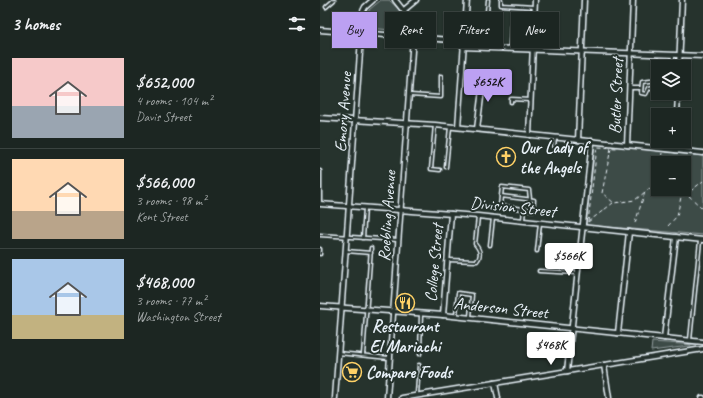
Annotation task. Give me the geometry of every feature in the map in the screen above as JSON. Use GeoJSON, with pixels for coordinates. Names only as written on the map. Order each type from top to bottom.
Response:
{"type":"FeatureCollection","features":[{"type":"Feature","properties":{"kind":"street","name":"Emory Avenue"},"geometry":{"type":"LineString","coordinates":[[364,12],[364,9],[373,0]]}},
{"type":"Feature","properties":{"kind":"street"},"geometry":{"type":"LineString","coordinates":[[395,0],[404,10],[416,0]]}},
{"type":"Feature","properties":{"kind":"street"},"geometry":{"type":"LineString","coordinates":[[466,12],[467,0]]}},
{"type":"Feature","properties":{"kind":"street"},"geometry":{"type":"LineString","coordinates":[[530,135],[535,0]]}},
{"type":"Feature","properties":{"kind":"street"},"geometry":{"type":"LineString","coordinates":[[578,140],[584,0]]}},
{"type":"Feature","properties":{"kind":"street","name":"Butler Street"},"geometry":{"type":"LineString","coordinates":[[627,145],[633,0]]}},
{"type":"Feature","properties":{"kind":"street"},"geometry":{"type":"LineString","coordinates":[[680,60],[682,0]]}},
{"type":"Feature","properties":{"kind":"street"},"geometry":{"type":"LineString","coordinates":[[320,30],[332,31]]}},
{"type":"Feature","properties":{"kind":"street","name":"Emory Avenue"},"geometry":{"type":"LineString","coordinates":[[335,398],[361,48]]}},
{"type":"Feature","properties":{"kind":"street","name":"Roebling Avenue"},"geometry":{"type":"LineString","coordinates":[[388,398],[389,358],[412,48]]}},
{"type":"Feature","properties":{"kind":"street"},"geometry":{"type":"LineString","coordinates":[[458,127],[463,48]]}},
{"type":"Feature","properties":{"kind":"street"},"geometry":{"type":"LineString","coordinates":[[503,48],[703,56]]}},
{"type":"Feature","properties":{"kind":"street"},"geometry":{"type":"LineString","coordinates":[[477,129],[484,74]]}},
{"type":"Feature","properties":{"kind":"street"},"geometry":{"type":"LineString","coordinates":[[320,118],[458,127],[703,152]]}},
{"type":"Feature","properties":{"kind":"street"},"geometry":{"type":"LineString","coordinates":[[567,371],[592,141]]}},
{"type":"Feature","properties":{"kind":"street","name":"Division Street"},"geometry":{"type":"LineString","coordinates":[[320,204],[478,216],[702,240]]}},
{"type":"Feature","properties":{"kind":"street","name":"College Street"},"geometry":{"type":"LineString","coordinates":[[443,315],[451,214]]}},
{"type":"Feature","properties":{"kind":"street"},"geometry":{"type":"LineString","coordinates":[[618,333],[629,232]]}},
{"type":"Feature","properties":{"kind":"street"},"geometry":{"type":"LineString","coordinates":[[664,338],[676,237]]}},
{"type":"Feature","properties":{"kind":"street","name":"Anderson Street"},"geometry":{"type":"LineString","coordinates":[[320,306],[470,317],[703,342]]}},
{"type":"Feature","properties":{"kind":"street"},"geometry":{"type":"LineString","coordinates":[[402,398],[703,348]]}},
{"type":"Feature","properties":{"kind":"street"},"geometry":{"type":"LineString","coordinates":[[604,365],[609,398]]}},
{"type":"Feature","properties":{"kind":"street"},"geometry":{"type":"LineString","coordinates":[[495,383],[498,398]]}},
{"type":"Feature","properties":{"kind":"lane"},"geometry":{"type":"LineString","coordinates":[[326,7],[334,0]]}},
{"type":"Feature","properties":{"kind":"lane"},"geometry":{"type":"LineString","coordinates":[[487,12],[488,0]]}},
{"type":"Feature","properties":{"kind":"lane"},"geometry":{"type":"LineString","coordinates":[[501,0],[501,5],[535,7]]}},
{"type":"Feature","properties":{"kind":"lane"},"geometry":{"type":"LineString","coordinates":[[510,48],[511,26]]}},
{"type":"Feature","properties":{"kind":"lane"},"geometry":{"type":"LineString","coordinates":[[673,55],[673,60]]}},
{"type":"Feature","properties":{"kind":"lane"},"geometry":{"type":"LineString","coordinates":[[409,95],[440,97],[441,76]]}},
{"type":"Feature","properties":{"kind":"lane"},"geometry":{"type":"LineString","coordinates":[[651,80],[642,82],[641,94],[646,94],[649,88],[651,88]]}},
{"type":"Feature","properties":{"kind":"lane"},"geometry":{"type":"LineString","coordinates":[[630,88],[641,88]]}},
{"type":"Feature","properties":{"kind":"lane"},"geometry":{"type":"LineString","coordinates":[[511,102],[512,99],[531,100]]}},
{"type":"Feature","properties":{"kind":"lane"},"geometry":{"type":"LineString","coordinates":[[435,125],[431,169],[440,170]]}},
{"type":"Feature","properties":{"kind":"lane"},"geometry":{"type":"LineString","coordinates":[[446,167],[450,127]]}},
{"type":"Feature","properties":{"kind":"lane"},"geometry":{"type":"LineString","coordinates":[[554,146],[555,137]]}},
{"type":"Feature","properties":{"kind":"lane"},"geometry":{"type":"LineString","coordinates":[[320,171],[320,204]]}},
{"type":"Feature","properties":{"kind":"lane"},"geometry":{"type":"LineString","coordinates":[[501,196],[534,200],[533,210],[500,206],[501,196],[502,187],[529,190],[531,195],[530,199]]}},
{"type":"Feature","properties":{"kind":"lane"},"geometry":{"type":"LineString","coordinates":[[363,238],[365,208]]}},
{"type":"Feature","properties":{"kind":"lane"},"geometry":{"type":"LineString","coordinates":[[523,221],[524,209]]}},
{"type":"Feature","properties":{"kind":"lane"},"geometry":{"type":"LineString","coordinates":[[447,260],[477,261],[480,254],[475,244],[478,216]]}},
{"type":"Feature","properties":{"kind":"lane"},"geometry":{"type":"LineString","coordinates":[[490,246],[493,218]]}},
{"type":"Feature","properties":{"kind":"lane"},"geometry":{"type":"LineString","coordinates":[[537,251],[540,223]]}},
{"type":"Feature","properties":{"kind":"lane"},"geometry":{"type":"LineString","coordinates":[[320,235],[398,240]]}},
{"type":"Feature","properties":{"kind":"lane"},"geometry":{"type":"LineString","coordinates":[[690,340],[702,240]]}},
{"type":"Feature","properties":{"kind":"lane"},"geometry":{"type":"LineString","coordinates":[[364,355],[371,248]]}},
{"type":"Feature","properties":{"kind":"lane"},"geometry":{"type":"LineString","coordinates":[[320,249],[320,254]]}},
{"type":"Feature","properties":{"kind":"lane"},"geometry":{"type":"LineString","coordinates":[[346,251],[371,253]]}},
{"type":"Feature","properties":{"kind":"lane"},"geometry":{"type":"LineString","coordinates":[[539,271],[577,273]]}},
{"type":"Feature","properties":{"kind":"lane"},"geometry":{"type":"LineString","coordinates":[[456,316],[458,294],[465,294],[472,295],[470,317]]}},
{"type":"Feature","properties":{"kind":"lane"},"geometry":{"type":"LineString","coordinates":[[420,354],[421,313]]}},
{"type":"Feature","properties":{"kind":"lane"},"geometry":{"type":"LineString","coordinates":[[338,353],[389,358]]}},
{"type":"Feature","properties":{"kind":"lane"},"geometry":{"type":"LineString","coordinates":[[417,396],[419,366]]}},
{"type":"Feature","properties":{"kind":"path"},"geometry":{"type":"LineString","coordinates":[[619,149],[597,147],[588,222],[614,203],[635,200],[651,187]]}},
{"type":"Feature","properties":{"kind":"path"},"geometry":{"type":"LineString","coordinates":[[611,148],[602,193],[614,203]]}},
{"type":"Feature","properties":{"kind":"path"},"geometry":{"type":"LineString","coordinates":[[691,191],[703,182]]}},
{"type":"Feature","properties":{"kind":"path"},"geometry":{"type":"LineString","coordinates":[[635,223],[645,192]]}},
{"type":"Feature","properties":{"kind":"path"},"geometry":{"type":"LineString","coordinates":[[668,226],[677,216],[681,197],[683,196]]}},
{"type":"Feature","properties":{"kind":"path"},"geometry":{"type":"LineString","coordinates":[[689,196],[703,209]]}},
{"type":"Feature","properties":{"kind":"shaded area"},"geometry":{"type":"Polygon","coordinates":[[[381,0],[389,0],[400,12],[385,12],[385,29],[377,29],[377,12],[369,12],[369,10],[381,0]]]}},
{"type":"Feature","properties":{"kind":"shaded area"},"geometry":{"type":"Polygon","coordinates":[[[595,144],[703,156],[703,235],[586,225],[595,144]]]}},
{"type":"Feature","properties":{"kind":"shaded area"},"geometry":{"type":"Polygon","coordinates":[[[652,342],[696,345],[697,345],[651,351],[652,342]]]}},
{"type":"Feature","properties":{"kind":"place","name":"Our Lady of the Angels"},"geometry":{"type":"Point","coordinates":[506,157]}},
{"type":"Feature","properties":{"kind":"place","name":"Restaurant El Mariachi"},"geometry":{"type":"Point","coordinates":[405,303]}},
{"type":"Feature","properties":{"kind":"place","name":"Compare Foods"},"geometry":{"type":"Point","coordinates":[352,372]}}]}
